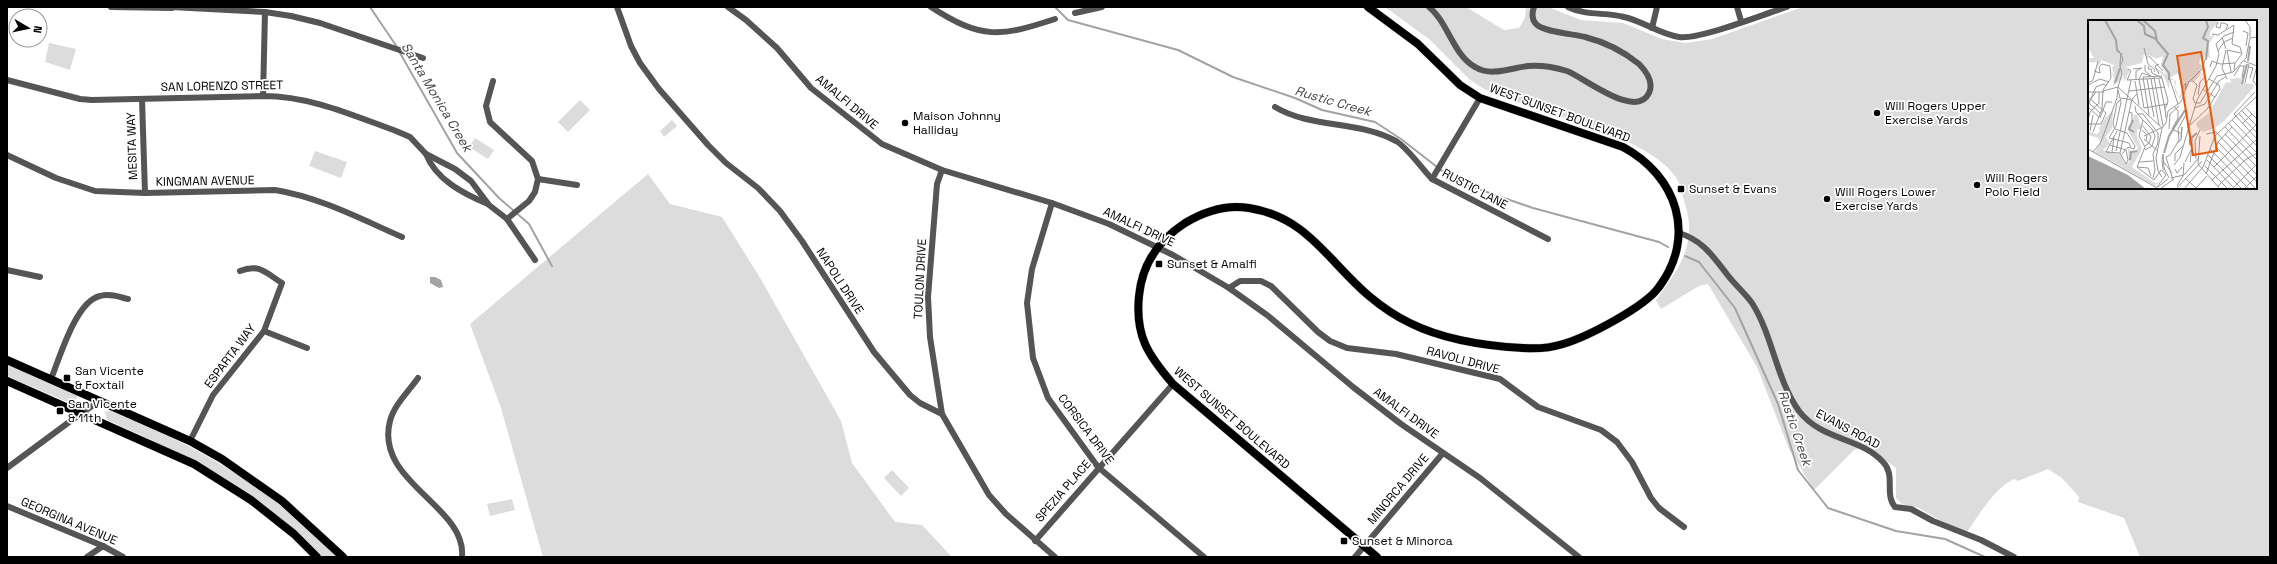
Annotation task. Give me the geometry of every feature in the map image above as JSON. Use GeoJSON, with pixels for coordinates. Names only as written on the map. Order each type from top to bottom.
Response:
{"type":"FeatureCollection","features":[{"type":"Feature","properties":{"kind":"main road","name":"WEST SUNSET BOULEVARD"},"geometry":{"type":"LineString","coordinates":[[1368,7],[1418,44],[1460,85],[1480,98],[1623,147],[1634,153],[1653,169],[1666,186],[1675,208],[1679,233],[1670,267],[1660,286],[1649,298],[1585,335],[1564,344],[1537,349],[1468,341],[1450,337],[1410,323],[1386,309],[1368,295],[1300,227],[1277,214],[1265,210],[1243,207],[1210,210],[1177,229],[1158,247],[1142,278],[1138,317],[1145,346],[1155,363],[1173,384],[1377,557]]}},
{"type":"Feature","properties":{"kind":"main road"},"geometry":{"type":"LineString","coordinates":[[7,360],[190,441],[222,459],[282,501],[343,557]]}},
{"type":"Feature","properties":{"kind":"main road"},"geometry":{"type":"LineString","coordinates":[[7,381],[80,414],[126,432],[194,464],[251,500],[317,557]]}},
{"type":"Feature","properties":{"kind":"street"},"geometry":{"type":"LineString","coordinates":[[111,7],[171,7],[265,12],[320,23],[423,58]]}},
{"type":"Feature","properties":{"kind":"street","name":"NAPOLI DRIVE"},"geometry":{"type":"LineString","coordinates":[[617,7],[631,46],[640,63],[660,89],[708,145],[726,163],[758,188],[780,211],[802,241],[855,325],[910,395],[920,403],[942,414]]}},
{"type":"Feature","properties":{"kind":"street","name":"AMALFI DRIVE"},"geometry":{"type":"LineString","coordinates":[[728,7],[746,20],[777,48],[811,88],[858,127],[882,144],[942,170],[1052,203],[1110,224],[1158,247],[1229,288],[1267,315],[1353,388],[1480,478],[1579,557]]}},
{"type":"Feature","properties":{"kind":"street"},"geometry":{"type":"LineString","coordinates":[[931,7],[954,22],[993,34],[1013,32],[1056,19]]}},
{"type":"Feature","properties":{"kind":"street"},"geometry":{"type":"LineString","coordinates":[[1075,13],[1102,7]]}},
{"type":"Feature","properties":{"kind":"street"},"geometry":{"type":"LineString","coordinates":[[1429,7],[1464,57],[1473,66],[1482,71],[1500,71],[1540,65],[1552,67],[1568,72],[1625,102],[1638,104],[1644,100],[1649,92],[1651,82],[1644,68],[1630,56],[1611,45],[1586,37],[1543,28],[1536,25],[1532,18],[1534,7]]}},
{"type":"Feature","properties":{"kind":"street"},"geometry":{"type":"LineString","coordinates":[[1568,7],[1587,13],[1627,17],[1652,28],[1680,37],[1701,34],[1787,7]]}},
{"type":"Feature","properties":{"kind":"street"},"geometry":{"type":"LineString","coordinates":[[1652,28],[1657,7]]}},
{"type":"Feature","properties":{"kind":"street"},"geometry":{"type":"LineString","coordinates":[[1737,7],[1741,21]]}},
{"type":"Feature","properties":{"kind":"street"},"geometry":{"type":"LineString","coordinates":[[263,96],[265,12]]}},
{"type":"Feature","properties":{"kind":"street","name":"SAN LORENZO STREET"},"geometry":{"type":"LineString","coordinates":[[7,80],[80,99],[263,96],[295,97],[347,113],[410,137],[426,154],[455,169],[471,181],[490,205],[507,219],[535,260]]}},
{"type":"Feature","properties":{"kind":"street"},"geometry":{"type":"LineString","coordinates":[[493,81],[486,106],[490,122],[532,162],[538,179],[535,192],[529,201],[507,219]]}},
{"type":"Feature","properties":{"kind":"street","name":"MESITA WAY"},"geometry":{"type":"LineString","coordinates":[[142,98],[145,193]]}},
{"type":"Feature","properties":{"kind":"street","name":"RUSTIC LANE"},"geometry":{"type":"LineString","coordinates":[[1480,98],[1432,179],[1548,239]]}},
{"type":"Feature","properties":{"kind":"street"},"geometry":{"type":"LineString","coordinates":[[1275,107],[1288,115],[1306,121],[1374,131],[1397,142],[1432,179]]}},
{"type":"Feature","properties":{"kind":"street","name":"SAN LORENZO STREET"},"geometry":{"type":"LineString","coordinates":[[426,154],[429,162],[442,178],[472,198],[490,205]]}},
{"type":"Feature","properties":{"kind":"street","name":"KINGMAN AVENUE"},"geometry":{"type":"LineString","coordinates":[[7,155],[56,178],[95,191],[145,193],[275,190],[292,193],[313,199],[402,237]]}},
{"type":"Feature","properties":{"kind":"street","name":"TOULON DRIVE"},"geometry":{"type":"LineString","coordinates":[[942,170],[937,184],[928,297],[930,337],[942,414]]}},
{"type":"Feature","properties":{"kind":"street"},"geometry":{"type":"LineString","coordinates":[[538,179],[577,185]]}},
{"type":"Feature","properties":{"kind":"street","name":"CORSICA DRIVE"},"geometry":{"type":"LineString","coordinates":[[1052,203],[1032,269],[1027,303],[1033,358],[1048,398],[1098,467],[1204,557]]}},
{"type":"Feature","properties":{"kind":"street","name":"EVANS ROAD"},"geometry":{"type":"LineString","coordinates":[[1679,233],[1699,241],[1752,303],[1788,391],[1808,422],[1820,430],[1864,449],[1883,461],[1889,469],[1892,502],[1895,507],[1911,509],[1933,521],[1982,540],[2014,557]]}},
{"type":"Feature","properties":{"kind":"street","name":"ESPARTA WAY"},"geometry":{"type":"LineString","coordinates":[[190,441],[213,395],[264,331],[282,283],[257,267],[249,268],[240,272]]}},
{"type":"Feature","properties":{"kind":"street"},"geometry":{"type":"LineString","coordinates":[[7,270],[40,277]]}},
{"type":"Feature","properties":{"kind":"street","name":"RAVOLI DRIVE"},"geometry":{"type":"LineString","coordinates":[[1229,288],[1240,281],[1261,281],[1271,286],[1318,332],[1330,341],[1347,348],[1396,354],[1500,379],[1538,407],[1601,430],[1617,442],[1632,462],[1651,498],[1659,508],[1684,527]]}},
{"type":"Feature","properties":{"kind":"street"},"geometry":{"type":"LineString","coordinates":[[51,379],[84,306],[100,296],[113,295],[128,299]]}},
{"type":"Feature","properties":{"kind":"street"},"geometry":{"type":"LineString","coordinates":[[264,331],[307,348]]}},
{"type":"Feature","properties":{"kind":"street"},"geometry":{"type":"LineString","coordinates":[[418,378],[395,409],[390,420],[390,451],[399,467],[454,528],[460,540],[462,557]]}},
{"type":"Feature","properties":{"kind":"street","name":"SPEZIA PLACE"},"geometry":{"type":"LineString","coordinates":[[1035,541],[1098,467],[1173,384]]}},
{"type":"Feature","properties":{"kind":"street"},"geometry":{"type":"LineString","coordinates":[[7,468],[100,401]]}},
{"type":"Feature","properties":{"kind":"street"},"geometry":{"type":"LineString","coordinates":[[942,414],[989,495],[1006,514],[1055,557]]}},
{"type":"Feature","properties":{"kind":"street","name":"MINORCA DRIVE"},"geometry":{"type":"LineString","coordinates":[[1355,557],[1443,453]]}},
{"type":"Feature","properties":{"kind":"street","name":"GEORGINA AVENUE"},"geometry":{"type":"LineString","coordinates":[[7,506],[103,546],[123,557]]}},
{"type":"Feature","properties":{"kind":"street"},"geometry":{"type":"LineString","coordinates":[[87,557],[103,546]]}},
{"type":"Feature","properties":{"kind":"shaded area"},"geometry":{"type":"Polygon","coordinates":[[[1385,7],[1466,7],[1504,30],[1519,28],[1525,18],[1526,7],[1548,7],[1581,20],[1623,23],[1662,39],[1685,43],[1712,39],[1803,7],[2270,7],[2270,557],[2140,557],[2124,518],[2078,502],[2079,497],[2062,478],[2048,469],[2018,481],[2014,479],[2007,483],[1993,496],[1965,535],[1919,508],[1902,504],[1896,498],[1896,468],[1865,446],[1854,450],[1814,490],[1789,449],[1757,367],[1708,284],[1699,286],[1661,309],[1656,300],[1672,278],[1684,256],[1689,232],[1688,218],[1681,189],[1675,176],[1660,161],[1640,148],[1615,136],[1587,125],[1505,98],[1484,89],[1469,79],[1429,39],[1385,7]]]}},
{"type":"Feature","properties":{"kind":"shaded area"},"geometry":{"type":"Polygon","coordinates":[[[49,43],[76,49],[70,70],[45,62],[49,43]]]}},
{"type":"Feature","properties":{"kind":"shaded area"},"geometry":{"type":"Polygon","coordinates":[[[580,100],[590,110],[568,132],[558,122],[580,100]]]}},
{"type":"Feature","properties":{"kind":"shaded area"},"geometry":{"type":"Polygon","coordinates":[[[672,120],[677,126],[664,137],[660,131],[672,120]]]}},
{"type":"Feature","properties":{"kind":"shaded area"},"geometry":{"type":"Polygon","coordinates":[[[475,138],[494,150],[488,159],[469,147],[475,138]]]}},
{"type":"Feature","properties":{"kind":"shaded area"},"geometry":{"type":"Polygon","coordinates":[[[315,151],[347,162],[341,178],[309,166],[315,151]]]}},
{"type":"Feature","properties":{"kind":"shaded area"},"geometry":{"type":"Polygon","coordinates":[[[648,174],[670,204],[722,217],[759,276],[841,421],[852,463],[895,522],[922,525],[952,557],[543,557],[501,408],[470,324],[648,174]]]}},
{"type":"Feature","properties":{"kind":"shaded area"},"geometry":{"type":"Polygon","coordinates":[[[430,277],[435,277],[441,280],[443,287],[439,288],[430,283],[430,277]]]}},
{"type":"Feature","properties":{"kind":"shaded area"},"geometry":{"type":"Polygon","coordinates":[[[7,364],[78,396],[72,404],[7,376],[7,364]]]}},
{"type":"Feature","properties":{"kind":"shaded area"},"geometry":{"type":"Polygon","coordinates":[[[113,410],[174,439],[232,472],[287,511],[313,533],[337,557],[323,557],[298,533],[273,513],[222,477],[167,448],[107,420],[105,413],[113,410]]]}},
{"type":"Feature","properties":{"kind":"shaded area"},"geometry":{"type":"Polygon","coordinates":[[[892,470],[909,488],[901,496],[884,478],[892,470]]]}},
{"type":"Feature","properties":{"kind":"shaded area"},"geometry":{"type":"Polygon","coordinates":[[[512,499],[515,510],[490,516],[487,504],[512,499]]]}},
{"type":"Feature","properties":{"kind":"waterway","name":"Santa Monica Creek"},"geometry":{"type":"LineString","coordinates":[[370,7],[397,47]]}},
{"type":"Feature","properties":{"kind":"waterway","name":"Rustic Creek"},"geometry":{"type":"LineString","coordinates":[[1055,7],[1068,20],[1178,50],[1233,77],[1295,98],[1322,110],[1375,122],[1401,139],[1455,181],[1533,208],[1659,242],[1668,247]]}},
{"type":"Feature","properties":{"kind":"waterway","name":"Santa Monica Creek"},"geometry":{"type":"LineString","coordinates":[[400,53],[457,153],[499,198],[529,224],[552,266]]}},
{"type":"Feature","properties":{"kind":"waterway","name":"Rustic Creek"},"geometry":{"type":"LineString","coordinates":[[1685,256],[1699,262],[1735,308],[1778,404],[1798,470],[1828,508],[1896,531],[1945,539],[1985,557]]}},
{"type":"Feature","properties":{"kind":"place","name":"Will Rogers Upper Exercise Yards"},"geometry":{"type":"Point","coordinates":[1877,113]}},
{"type":"Feature","properties":{"kind":"place","name":"Maison Johnny Halliday"},"geometry":{"type":"Point","coordinates":[905,123]}},
{"type":"Feature","properties":{"kind":"place","name":"Will Rogers Polo Field"},"geometry":{"type":"Point","coordinates":[1977,185]}},
{"type":"Feature","properties":{"kind":"place","name":"Sunset & Evans"},"geometry":{"type":"Point","coordinates":[1681,189]}},
{"type":"Feature","properties":{"kind":"place","name":"Will Rogers Lower Exercise Yards"},"geometry":{"type":"Point","coordinates":[1827,199]}},
{"type":"Feature","properties":{"kind":"place","name":"Sunset & Amalfi"},"geometry":{"type":"Point","coordinates":[1159,264]}},
{"type":"Feature","properties":{"kind":"place","name":"San Vicente & Foxtail"},"geometry":{"type":"Point","coordinates":[67,378]}},
{"type":"Feature","properties":{"kind":"place","name":"San Vicente & 11th"},"geometry":{"type":"Point","coordinates":[60,411]}},
{"type":"Feature","properties":{"kind":"place","name":"Sunset & Minorca"},"geometry":{"type":"Point","coordinates":[1344,541]}}]}
